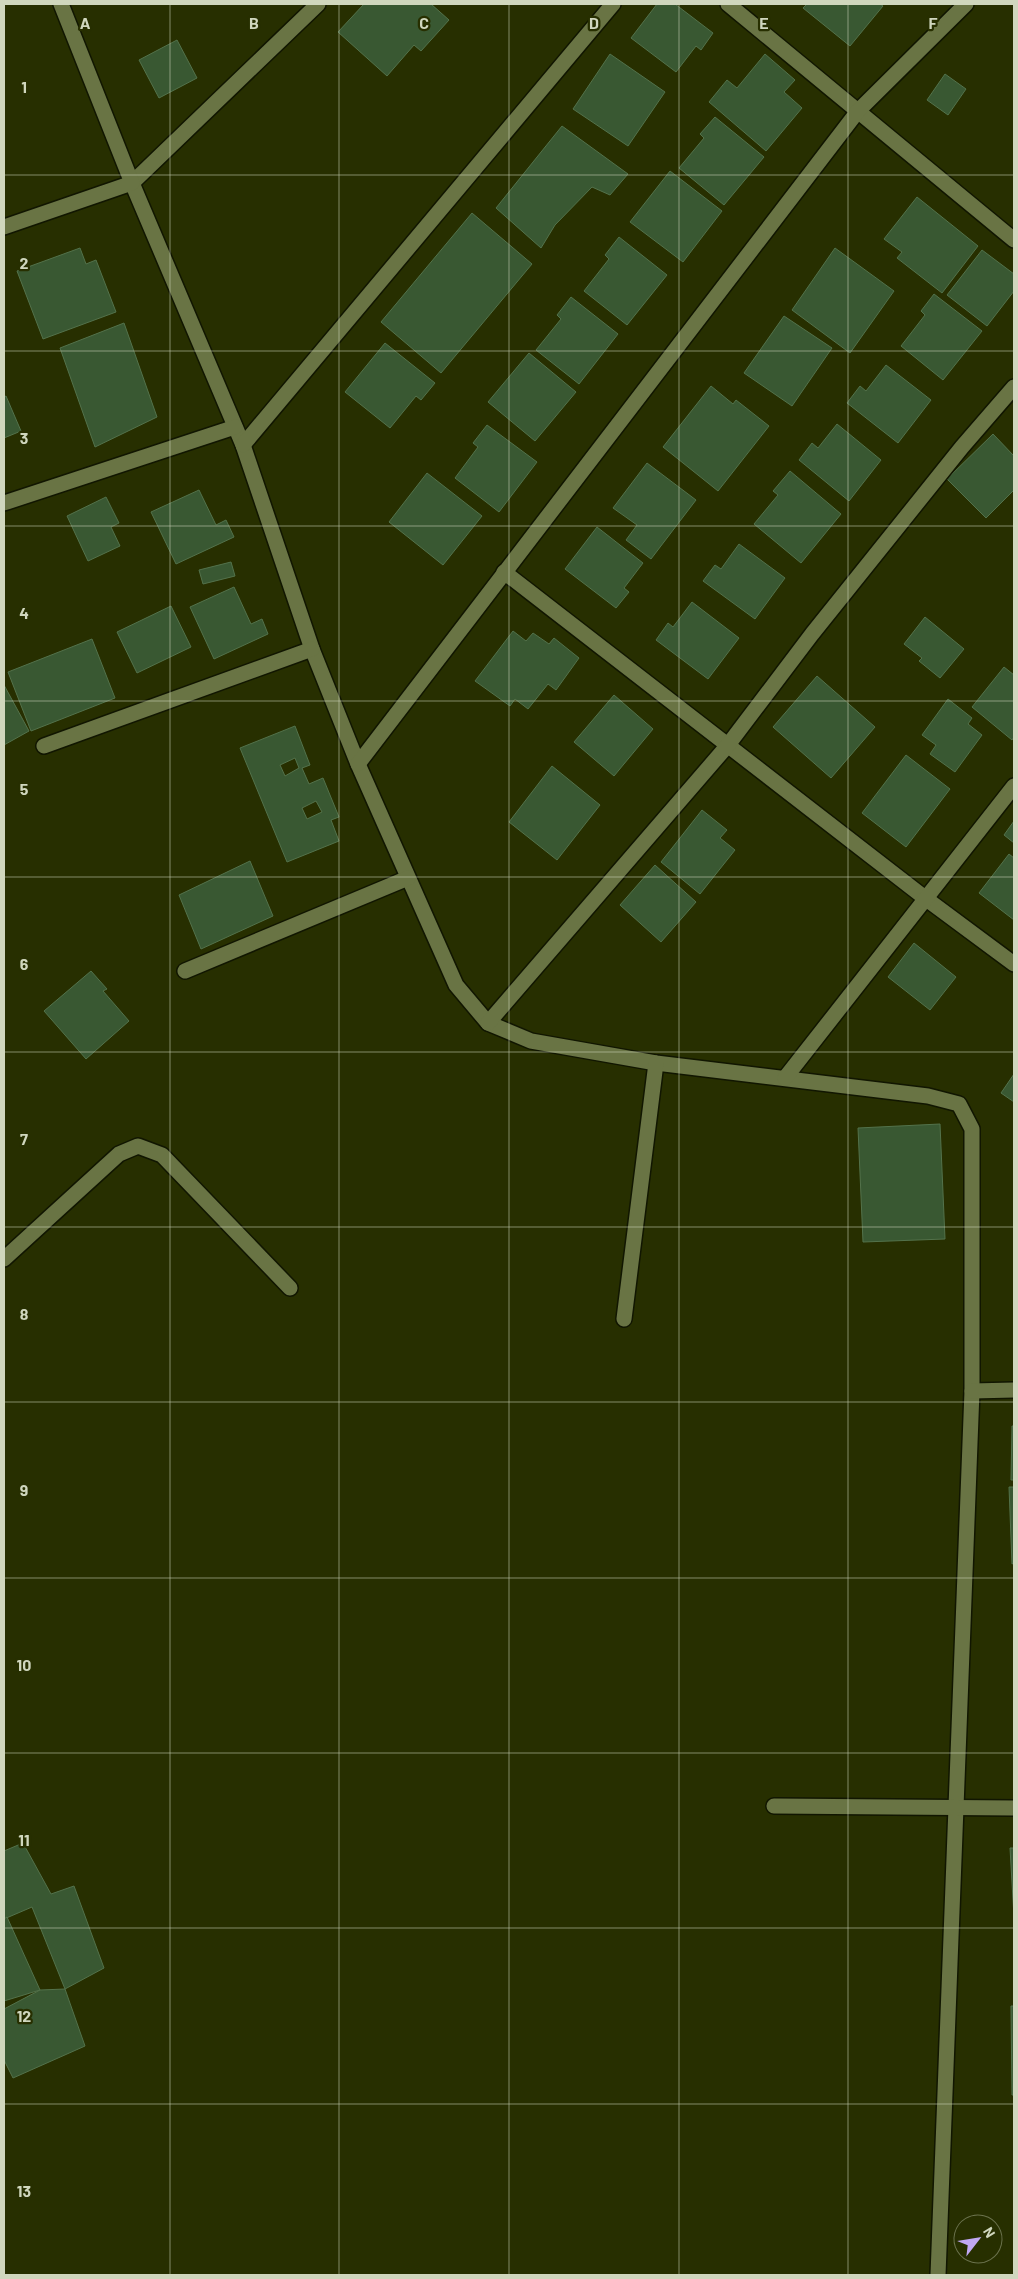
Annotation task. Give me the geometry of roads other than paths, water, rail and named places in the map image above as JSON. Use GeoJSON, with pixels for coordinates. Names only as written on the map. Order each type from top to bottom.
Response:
{"type":"FeatureCollection","features":[{"type":"Feature","properties":{"kind":"street"},"geometry":{"type":"LineString","coordinates":[[61,4],[132,183],[243,445],[312,649],[358,764],[456,985],[488,1023],[531,1041],[656,1062],[928,1096],[959,1104],[972,1129],[972,1391],[938,2275]]}},
{"type":"Feature","properties":{"kind":"street"},"geometry":{"type":"LineString","coordinates":[[4,227],[132,183],[318,4]]}},
{"type":"Feature","properties":{"kind":"street"},"geometry":{"type":"LineString","coordinates":[[243,445],[613,4]]}},
{"type":"Feature","properties":{"kind":"street"},"geometry":{"type":"LineString","coordinates":[[728,4],[1014,240]]}},
{"type":"Feature","properties":{"kind":"street"},"geometry":{"type":"LineString","coordinates":[[358,764],[858,111],[966,4]]}},
{"type":"Feature","properties":{"kind":"street"},"geometry":{"type":"LineString","coordinates":[[488,1023],[728,745],[812,634],[962,447],[1014,387]]}},
{"type":"Feature","properties":{"kind":"street"},"geometry":{"type":"LineString","coordinates":[[4,503],[235,427]]}},
{"type":"Feature","properties":{"kind":"street"},"geometry":{"type":"LineString","coordinates":[[504,572],[925,898],[1014,964]]}},
{"type":"Feature","properties":{"kind":"street"},"geometry":{"type":"LineString","coordinates":[[44,746],[312,649]]}},
{"type":"Feature","properties":{"kind":"street"},"geometry":{"type":"LineString","coordinates":[[784,1078],[1014,786]]}},
{"type":"Feature","properties":{"kind":"street"},"geometry":{"type":"LineString","coordinates":[[185,971],[408,878]]}},
{"type":"Feature","properties":{"kind":"street"},"geometry":{"type":"LineString","coordinates":[[624,1319],[656,1062]]}},
{"type":"Feature","properties":{"kind":"street"},"geometry":{"type":"LineString","coordinates":[[4,1259],[118,1154],[138,1146],[162,1154],[290,1288]]}},
{"type":"Feature","properties":{"kind":"street"},"geometry":{"type":"LineString","coordinates":[[972,1391],[1014,1390]]}},
{"type":"Feature","properties":{"kind":"street"},"geometry":{"type":"LineString","coordinates":[[774,1806],[1014,1808]]}}]}
